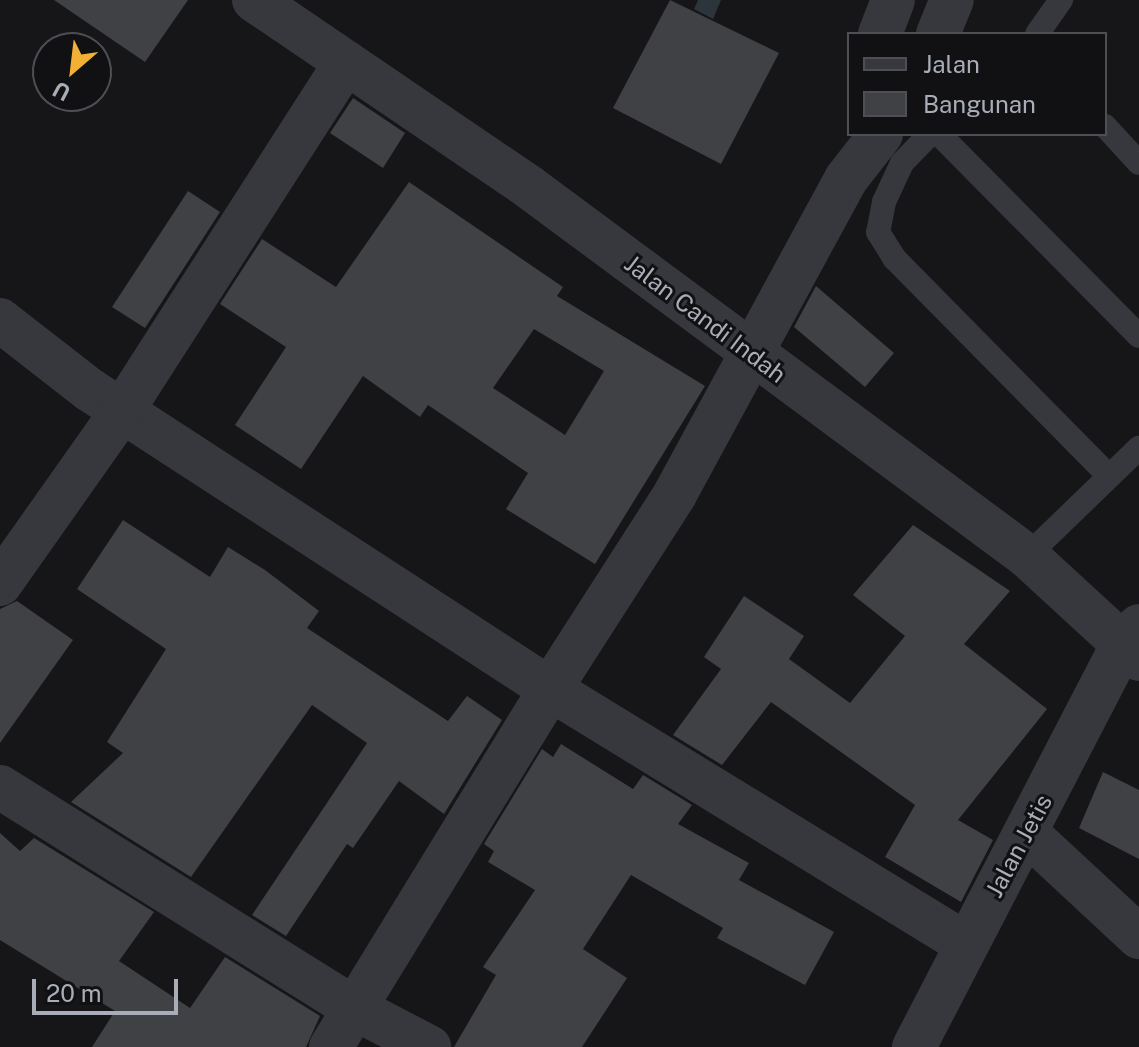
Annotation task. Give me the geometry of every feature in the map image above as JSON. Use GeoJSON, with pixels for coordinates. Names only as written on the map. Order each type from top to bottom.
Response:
{"type":"FeatureCollection","features":[{"type":"Feature","properties":{"kind":"street","name":"Jalan Candi Indah"},"geometry":{"type":"LineString","coordinates":[[254,0],[529,187],[1027,556],[1134,643]]}},
{"type":"Feature","properties":{"kind":"street"},"geometry":{"type":"LineString","coordinates":[[881,32],[893,0]]}},
{"type":"Feature","properties":{"kind":"street"},"geometry":{"type":"LineString","coordinates":[[939,32],[952,0]]}},
{"type":"Feature","properties":{"kind":"street"},"geometry":{"type":"LineString","coordinates":[[0,584],[124,408],[346,62]]}},
{"type":"Feature","properties":{"kind":"street"},"geometry":{"type":"LineString","coordinates":[[846,179],[854,136]]}},
{"type":"Feature","properties":{"kind":"street"},"geometry":{"type":"LineString","coordinates":[[331,1047],[550,689],[675,494],[754,356],[846,179],[879,136]]}},
{"type":"Feature","properties":{"kind":"street"},"geometry":{"type":"LineString","coordinates":[[0,320],[90,390],[124,408],[405,598],[965,943]]}},
{"type":"Feature","properties":{"kind":"street","name":"Jalan Jetis"},"geometry":{"type":"LineString","coordinates":[[920,1042],[965,943],[1134,643]]}},
{"type":"Feature","properties":{"kind":"street"},"geometry":{"type":"LineString","coordinates":[[0,787],[354,1008],[429,1047]]}},
{"type":"Feature","properties":{"kind":"street"},"geometry":{"type":"LineString","coordinates":[[1027,833],[1139,937]]}},
{"type":"Feature","properties":{"kind":"lane"},"geometry":{"type":"LineString","coordinates":[[1038,32],[1061,0]]}},
{"type":"Feature","properties":{"kind":"lane"},"geometry":{"type":"LineString","coordinates":[[1107,128],[1139,163]]}},
{"type":"Feature","properties":{"kind":"lane"},"geometry":{"type":"LineString","coordinates":[[928,136],[902,163],[884,202],[878,232],[894,258],[1109,476]]}},
{"type":"Feature","properties":{"kind":"lane"},"geometry":{"type":"LineString","coordinates":[[941,136],[1139,336]]}},
{"type":"Feature","properties":{"kind":"lane"},"geometry":{"type":"LineString","coordinates":[[1027,556],[1139,448]]}},
{"type":"Feature","properties":{"kind":"shaded area"},"geometry":{"type":"Polygon","coordinates":[[[698,0],[721,0],[713,19],[694,9],[698,0]]]}},
{"type":"Feature","properties":{"kind":"building"},"geometry":{"type":"Polygon","coordinates":[[[54,0],[188,0],[145,62],[112,40],[112,32],[101,32],[54,0]]]}},
{"type":"Feature","properties":{"kind":"building"},"geometry":{"type":"Polygon","coordinates":[[[670,0],[779,53],[721,164],[613,108],[670,0]]]}},
{"type":"Feature","properties":{"kind":"building"},"geometry":{"type":"Polygon","coordinates":[[[353,98],[405,133],[383,168],[330,133],[353,98]]]}},
{"type":"Feature","properties":{"kind":"building"},"geometry":{"type":"Polygon","coordinates":[[[409,182],[563,287],[557,296],[705,386],[595,564],[506,509],[528,473],[428,405],[420,417],[363,376],[301,469],[235,425],[286,347],[220,304],[262,239],[336,287],[409,182]],[[534,329],[493,388],[565,435],[604,371],[534,329]]]}},
{"type":"Feature","properties":{"kind":"building"},"geometry":{"type":"Polygon","coordinates":[[[188,191],[220,212],[145,328],[112,307],[188,191]]]}},
{"type":"Feature","properties":{"kind":"building"},"geometry":{"type":"Polygon","coordinates":[[[816,286],[894,353],[865,387],[794,327],[816,286]]]}},
{"type":"Feature","properties":{"kind":"building"},"geometry":{"type":"Polygon","coordinates":[[[123,520],[210,577],[228,547],[265,570],[319,611],[307,628],[448,721],[467,696],[502,720],[444,814],[399,781],[353,848],[347,844],[286,936],[252,915],[367,743],[312,705],[191,877],[71,802],[123,753],[107,742],[166,649],[77,589],[123,520]]]}},
{"type":"Feature","properties":{"kind":"building"},"geometry":{"type":"Polygon","coordinates":[[[913,525],[1010,591],[964,644],[1047,709],[958,820],[993,840],[961,902],[885,857],[915,805],[771,702],[722,765],[673,735],[721,669],[704,657],[744,596],[804,636],[789,659],[850,703],[905,636],[853,595],[913,525]]]}},
{"type":"Feature","properties":{"kind":"building"},"geometry":{"type":"Polygon","coordinates":[[[17,601],[73,640],[0,743],[0,609],[17,601]]]}},
{"type":"Feature","properties":{"kind":"building"},"geometry":{"type":"Polygon","coordinates":[[[561,744],[633,789],[643,775],[692,805],[678,824],[749,863],[739,880],[834,932],[805,985],[717,938],[723,928],[631,875],[583,949],[627,978],[582,1047],[454,1047],[496,975],[483,967],[535,890],[488,862],[494,851],[484,844],[542,749],[553,757],[561,744]]]}},
{"type":"Feature","properties":{"kind":"building"},"geometry":{"type":"Polygon","coordinates":[[[1103,772],[1139,790],[1139,859],[1079,828],[1103,772]]]}},
{"type":"Feature","properties":{"kind":"building"},"geometry":{"type":"Polygon","coordinates":[[[0,833],[20,851],[34,838],[154,912],[119,961],[190,1008],[225,957],[320,1016],[306,1047],[92,1047],[115,1011],[0,940],[0,833]]]}}]}
